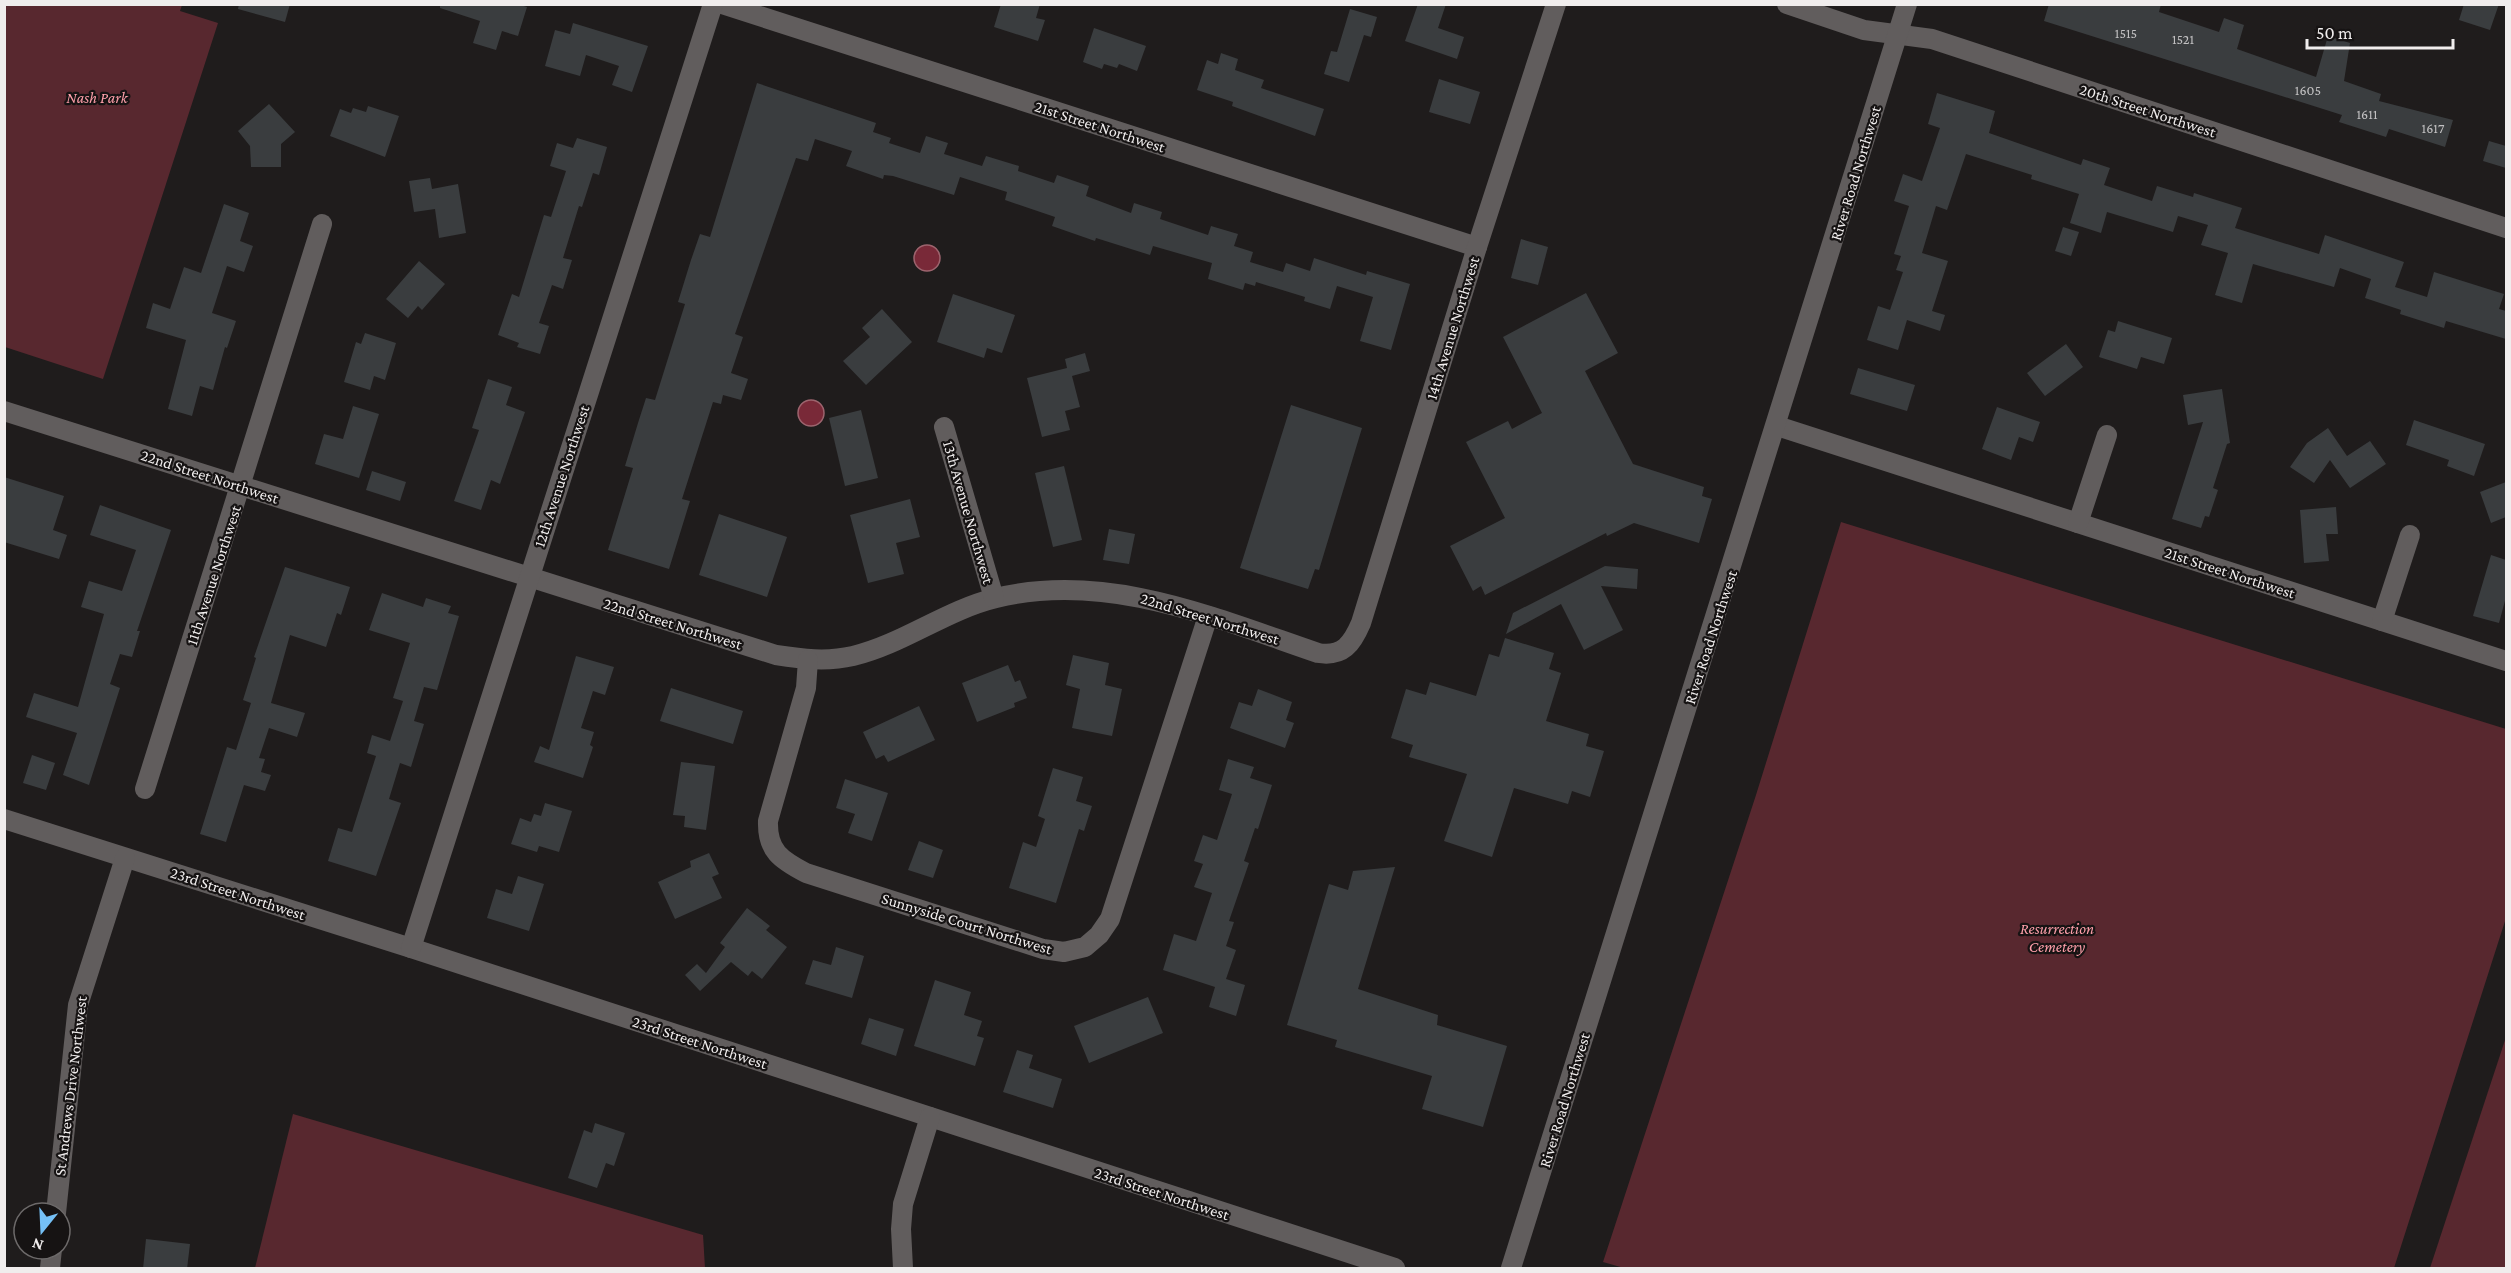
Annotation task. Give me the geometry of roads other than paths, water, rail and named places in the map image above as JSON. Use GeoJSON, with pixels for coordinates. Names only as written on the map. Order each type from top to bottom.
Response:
{"type":"FeatureCollection","features":[{"type":"Feature","properties":{"kind":"street","name":"12th Avenue Northwest"},"geometry":{"type":"LineString","coordinates":[[411,948],[713,4]]}},
{"type":"Feature","properties":{"kind":"street","name":"21st Street Northwest"},"geometry":{"type":"LineString","coordinates":[[722,4],[1477,247]]}},
{"type":"Feature","properties":{"kind":"street","name":"14th Avenue Northwest"},"geometry":{"type":"LineString","coordinates":[[1346,649],[1353,642],[1361,623],[1477,247],[1556,4]]}},
{"type":"Feature","properties":{"kind":"street","name":"20th Street Northwest"},"geometry":{"type":"LineString","coordinates":[[1787,4],[1864,30],[1932,39],[2506,228]]}},
{"type":"Feature","properties":{"kind":"street","name":"River Road Northwest"},"geometry":{"type":"LineString","coordinates":[[1511,1269],[1777,426],[1907,4]]}},
{"type":"Feature","properties":{"kind":"street","name":"11th Avenue Northwest"},"geometry":{"type":"LineString","coordinates":[[145,789],[242,486],[322,224]]}},
{"type":"Feature","properties":{"kind":"street","name":"22nd Street Northwest"},"geometry":{"type":"LineString","coordinates":[[4,411],[776,655],[808,660],[852,656],[880,647],[994,598],[1024,592],[1096,591],[1131,594],[1318,652],[1328,654],[1346,649]]}},
{"type":"Feature","properties":{"kind":"street","name":"21st Street Northwest"},"geometry":{"type":"LineString","coordinates":[[1777,426],[2506,661]]}},
{"type":"Feature","properties":{"kind":"street","name":"13th Avenue Northwest"},"geometry":{"type":"LineString","coordinates":[[944,427],[994,598]]}},
{"type":"Feature","properties":{"kind":"street"},"geometry":{"type":"LineString","coordinates":[[2078,523],[2107,435]]}},
{"type":"Feature","properties":{"kind":"street"},"geometry":{"type":"LineString","coordinates":[[2382,621],[2410,535]]}},
{"type":"Feature","properties":{"kind":"street","name":"Sunnyside Court Northwest"},"geometry":{"type":"LineString","coordinates":[[808,660],[806,688],[771,804],[768,836],[775,852],[789,864],[806,873],[1023,943],[1064,951],[1085,947],[1099,935],[1110,919],[1208,616]]}},
{"type":"Feature","properties":{"kind":"street","name":"23rd Street Northwest"},"geometry":{"type":"LineString","coordinates":[[4,819],[411,948],[1395,1269]]}},
{"type":"Feature","properties":{"kind":"street","name":"St Andrews Drive Northwest"},"geometry":{"type":"LineString","coordinates":[[57,1201],[78,1005],[125,858]]}},
{"type":"Feature","properties":{"kind":"street"},"geometry":{"type":"LineString","coordinates":[[903,1269],[901,1229],[903,1204],[930,1117]]}},
{"type":"Feature","properties":{"kind":"park label","name":"Nash Park"},"geometry":{"type":"Point","coordinates":[97,97]}},
{"type":"Feature","properties":{"kind":"park label","name":"Resurrection Cemetery"},"geometry":{"type":"Point","coordinates":[2057,937]}}]}
